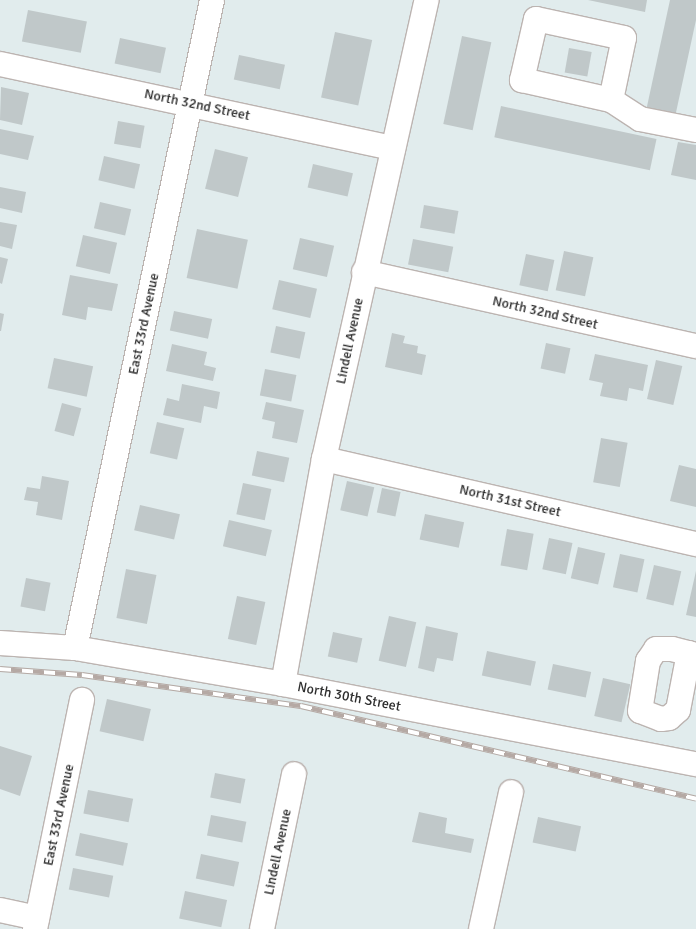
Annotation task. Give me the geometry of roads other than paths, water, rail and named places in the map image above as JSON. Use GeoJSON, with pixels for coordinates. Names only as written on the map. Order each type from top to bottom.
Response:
{"type":"FeatureCollection","features":[{"type":"Feature","properties":{"kind":"street","name":"East 33rd Avenue"},"geometry":{"type":"LineString","coordinates":[[75,648],[212,0]]}},
{"type":"Feature","properties":{"kind":"street","name":"Lindell Avenue"},"geometry":{"type":"LineString","coordinates":[[282,684],[324,460],[364,272],[427,0]]}},
{"type":"Feature","properties":{"kind":"street"},"geometry":{"type":"LineString","coordinates":[[611,100],[624,38],[536,19],[522,80],[611,100],[640,119],[696,130]]}},
{"type":"Feature","properties":{"kind":"street","name":"North 32nd Street"},"geometry":{"type":"LineString","coordinates":[[0,64],[191,103],[393,148]]}},
{"type":"Feature","properties":{"kind":"street","name":"North 32nd Street"},"geometry":{"type":"LineString","coordinates":[[364,272],[696,346]]}},
{"type":"Feature","properties":{"kind":"street","name":"North 31st Street"},"geometry":{"type":"LineString","coordinates":[[324,460],[696,544]]}},
{"type":"Feature","properties":{"kind":"street","name":"North 30th Street"},"geometry":{"type":"LineString","coordinates":[[0,643],[75,648],[282,684],[696,764]]}},
{"type":"Feature","properties":{"kind":"street","name":"East 33rd Avenue"},"geometry":{"type":"LineString","coordinates":[[36,924],[82,700]]}},
{"type":"Feature","properties":{"kind":"street","name":"Lindell Avenue"},"geometry":{"type":"LineString","coordinates":[[262,929],[294,774]]}},
{"type":"Feature","properties":{"kind":"street"},"geometry":{"type":"LineString","coordinates":[[481,929],[511,792]]}},
{"type":"Feature","properties":{"kind":"street"},"geometry":{"type":"LineString","coordinates":[[0,910],[36,924]]}},
{"type":"Feature","properties":{"kind":"railway"},"geometry":{"type":"LineString","coordinates":[[0,669],[82,675],[301,706],[696,799]]}}]}
